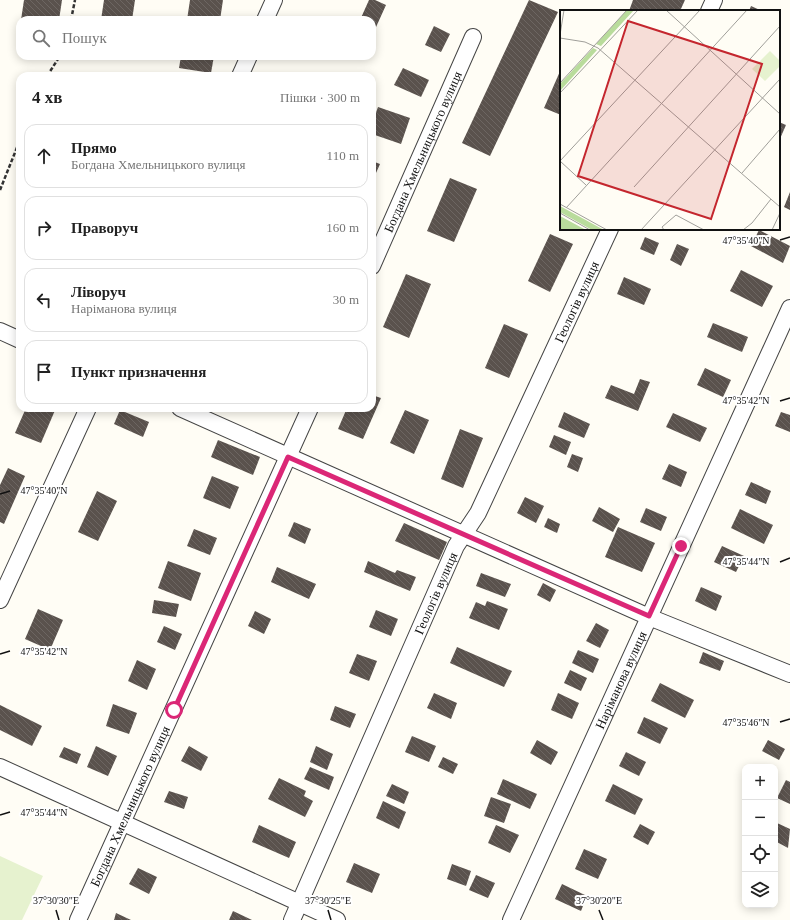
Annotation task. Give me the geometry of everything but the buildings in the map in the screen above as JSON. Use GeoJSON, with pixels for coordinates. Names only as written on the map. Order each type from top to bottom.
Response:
{"type":"FeatureCollection","features":[{"type":"Feature","properties":{"kind":"street"},"geometry":{"type":"LineString","coordinates":[[267,16],[274,0]]}},
{"type":"Feature","properties":{"kind":"street"},"geometry":{"type":"LineString","coordinates":[[709,10],[714,0]]}},
{"type":"Feature","properties":{"kind":"street","name":"Богдана Хмельницького вулиця"},"geometry":{"type":"LineString","coordinates":[[376,257],[473,37]]}},
{"type":"Feature","properties":{"kind":"street"},"geometry":{"type":"LineString","coordinates":[[242,72],[247,60]]}},
{"type":"Feature","properties":{"kind":"street","name":"Геологів вулиця"},"geometry":{"type":"LineString","coordinates":[[292,920],[456,546],[478,513],[610,230]]}},
{"type":"Feature","properties":{"kind":"street","name":"Наріманова вулиця"},"geometry":{"type":"LineString","coordinates":[[511,920],[790,308]]}},
{"type":"Feature","properties":{"kind":"street"},"geometry":{"type":"LineString","coordinates":[[0,331],[16,338]]}},
{"type":"Feature","properties":{"kind":"street"},"geometry":{"type":"LineString","coordinates":[[0,600],[86,412]]}},
{"type":"Feature","properties":{"kind":"street"},"geometry":{"type":"LineString","coordinates":[[189,412],[463,535],[649,616],[790,674]]}},
{"type":"Feature","properties":{"kind":"street","name":"Богдана Хмельницького вулиця"},"geometry":{"type":"LineString","coordinates":[[78,920],[308,412]]}},
{"type":"Feature","properties":{"kind":"street"},"geometry":{"type":"LineString","coordinates":[[0,767],[337,920]]}},
{"type":"Feature","properties":{"kind":"path"},"geometry":{"type":"LineString","coordinates":[[72,16],[75,0]]}},
{"type":"Feature","properties":{"kind":"path"},"geometry":{"type":"LineString","coordinates":[[50,72],[57,60]]}},
{"type":"Feature","properties":{"kind":"path"},"geometry":{"type":"LineString","coordinates":[[0,190],[16,150]]}},
{"type":"Feature","properties":{"kind":"green space"},"geometry":{"type":"Polygon","coordinates":[[[0,856],[43,876],[22,920],[0,920],[0,856]]]}},
{"type":"Feature","properties":{"kind":"route"},"geometry":{"type":"LineString","coordinates":[[174,710],[288,457],[649,616],[681,546]]}}]}
